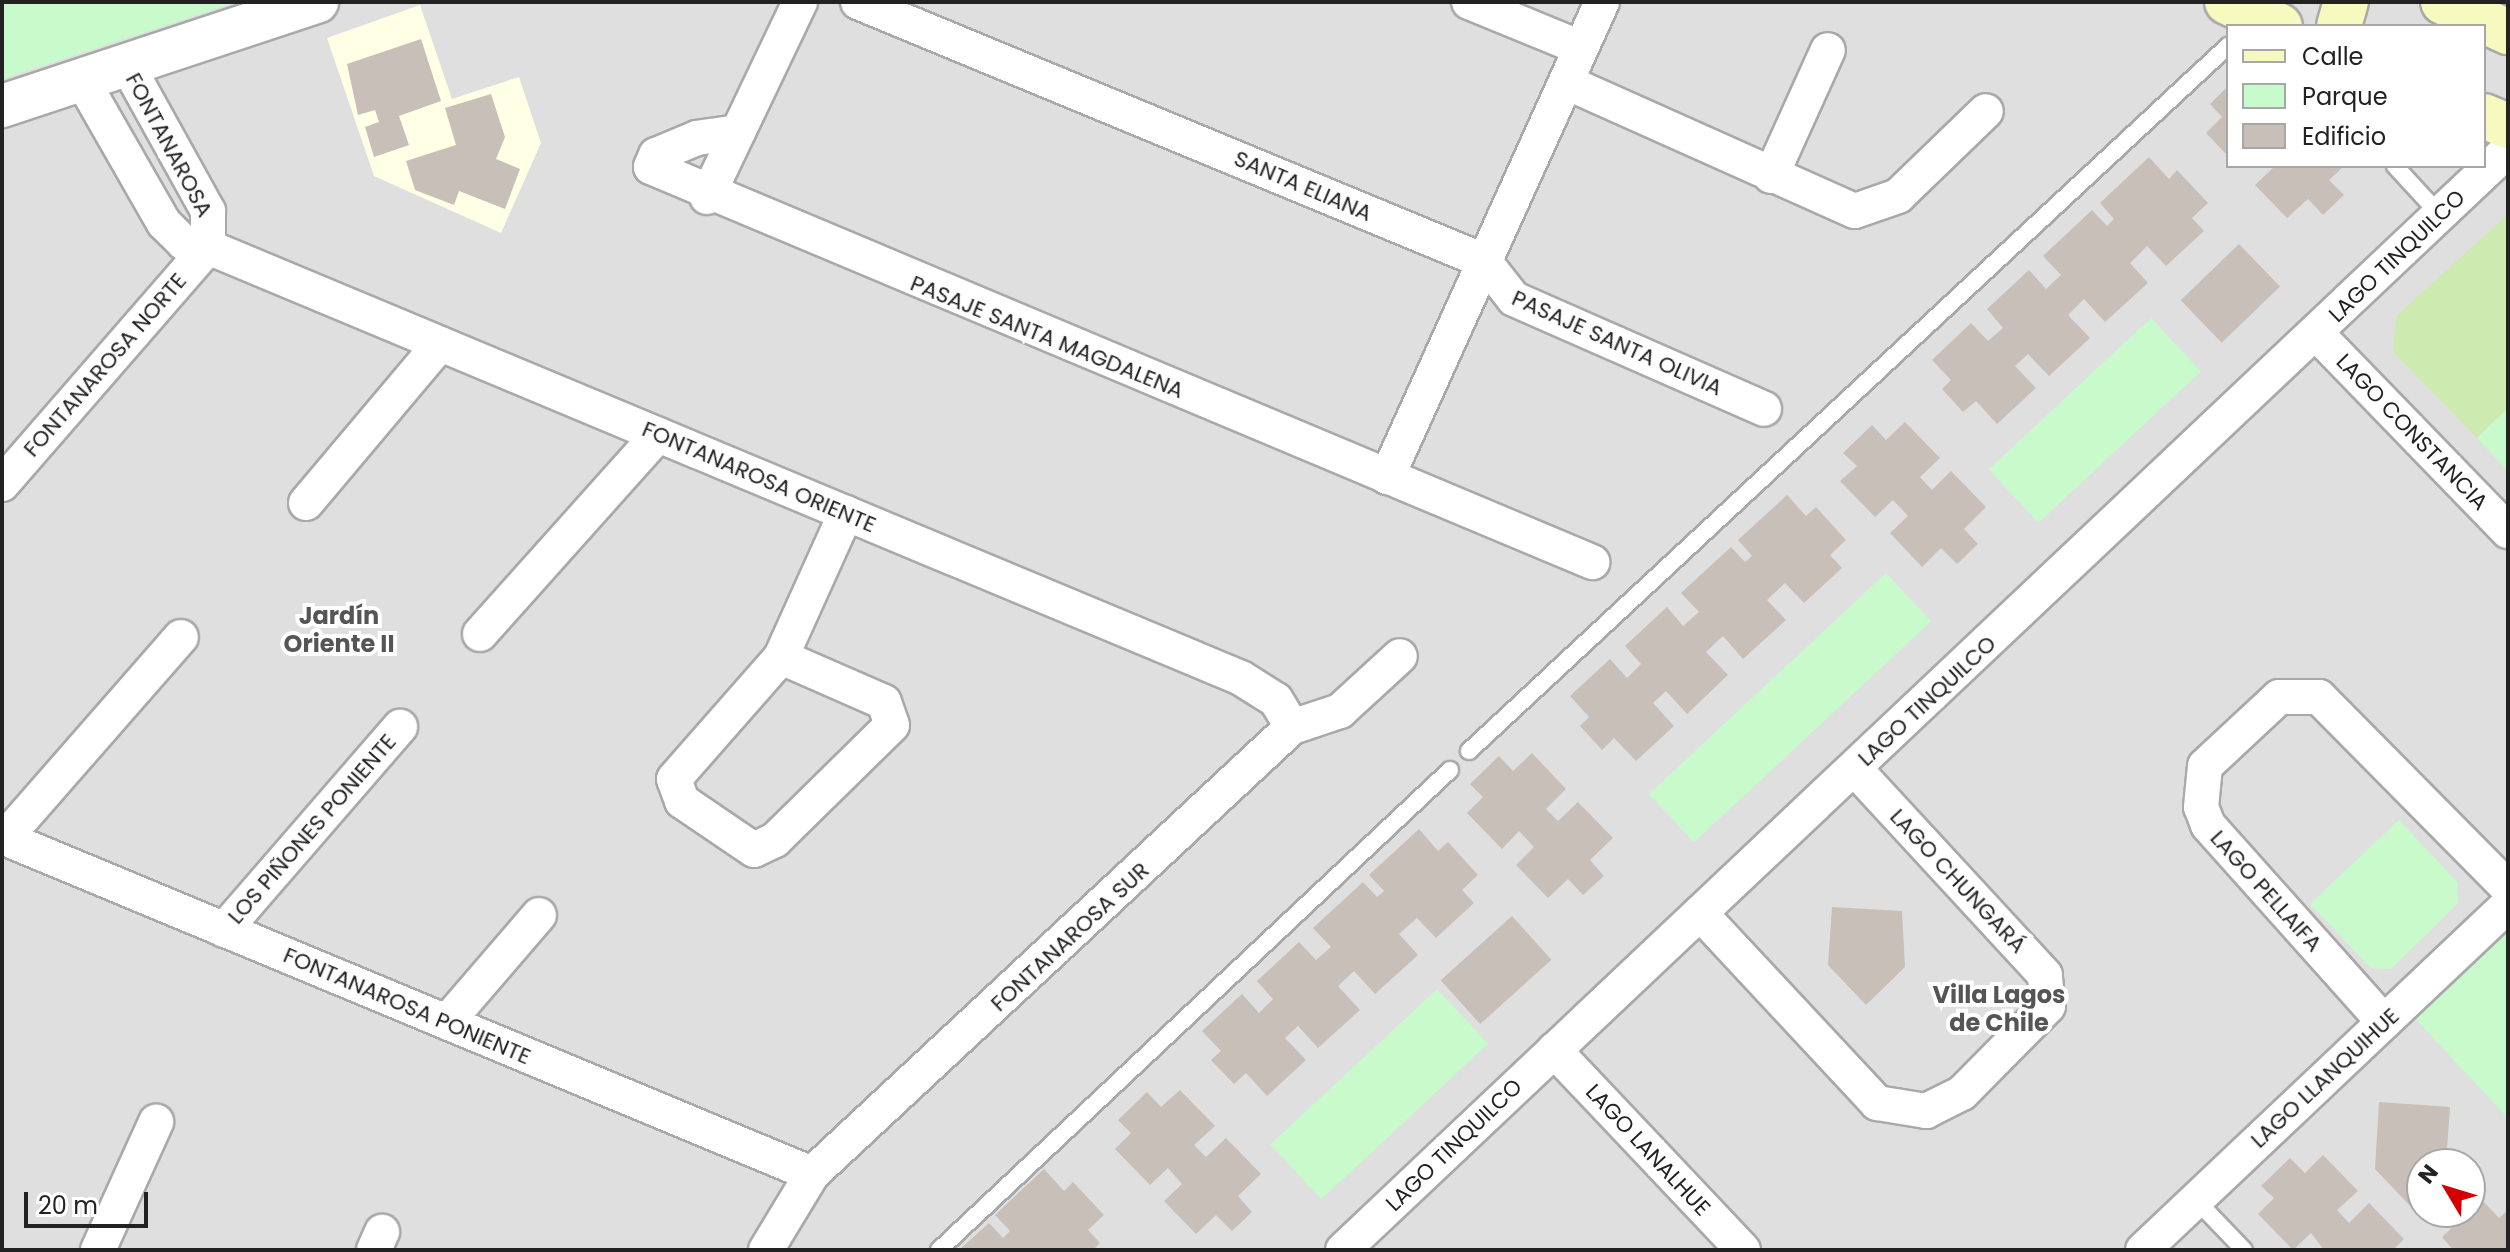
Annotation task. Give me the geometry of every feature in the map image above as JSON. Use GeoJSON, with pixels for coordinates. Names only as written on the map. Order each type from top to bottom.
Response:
{"type":"FeatureCollection","features":[{"type":"Feature","properties":{"kind":"main road"},"geometry":{"type":"LineString","coordinates":[[2227,2],[2276,24]]}},
{"type":"Feature","properties":{"kind":"main road"},"geometry":{"type":"LineString","coordinates":[[2340,24],[2346,2]]}},
{"type":"Feature","properties":{"kind":"main road"},"geometry":{"type":"LineString","coordinates":[[2443,2],[2508,32]]}},
{"type":"Feature","properties":{"kind":"main road"},"geometry":{"type":"LineString","coordinates":[[2486,117],[2508,126]]}},
{"type":"Feature","properties":{"kind":"street"},"geometry":{"type":"LineString","coordinates":[[2,106],[317,2]]}},
{"type":"Feature","properties":{"kind":"street"},"geometry":{"type":"LineString","coordinates":[[707,197],[800,2]]}},
{"type":"Feature","properties":{"kind":"street","name":"SANTA ELIANA"},"geometry":{"type":"LineString","coordinates":[[858,2],[1484,261]]}},
{"type":"Feature","properties":{"kind":"street"},"geometry":{"type":"LineString","coordinates":[[1469,2],[1581,48]]}},
{"type":"Feature","properties":{"kind":"street"},"geometry":{"type":"LineString","coordinates":[[1387,477],[1602,2]]}},
{"type":"Feature","properties":{"kind":"street"},"geometry":{"type":"LineString","coordinates":[[1771,176],[1828,50]]}},
{"type":"Feature","properties":{"kind":"street","name":"FONTANAROSA"},"geometry":{"type":"LineString","coordinates":[[82,80],[173,235],[208,247],[208,211],[127,65]]}},
{"type":"Feature","properties":{"kind":"street"},"geometry":{"type":"LineString","coordinates":[[1566,82],[1840,207],[1869,210],[1898,196],[1986,111]]}},
{"type":"Feature","properties":{"kind":"street","name":"PASAJE SANTA MAGDALENA"},"geometry":{"type":"LineString","coordinates":[[738,132],[697,138],[652,161],[654,174],[1592,562]]}},
{"type":"Feature","properties":{"kind":"street","name":"LAGO TINQUILCO"},"geometry":{"type":"LineString","coordinates":[[1343,1250],[2508,150]]}},
{"type":"Feature","properties":{"kind":"street","name":"FONTANAROSA ORIENTE"},"geometry":{"type":"LineString","coordinates":[[208,247],[1241,678],[1276,700],[1292,727]]}},
{"type":"Feature","properties":{"kind":"street","name":"FONTANAROSA NORTE"},"geometry":{"type":"LineString","coordinates":[[2,484],[208,247]]}},
{"type":"Feature","properties":{"kind":"street","name":"PASAJE SANTA OLIVIA"},"geometry":{"type":"LineString","coordinates":[[1484,261],[1514,299],[1764,409]]}},
{"type":"Feature","properties":{"kind":"street","name":"LAGO CONSTANCIA"},"geometry":{"type":"LineString","coordinates":[[2316,333],[2508,531]]}},
{"type":"Feature","properties":{"kind":"street"},"geometry":{"type":"LineString","coordinates":[[306,503],[440,344]]}},
{"type":"Feature","properties":{"kind":"street"},"geometry":{"type":"LineString","coordinates":[[480,634],[658,435]]}},
{"type":"Feature","properties":{"kind":"street"},"geometry":{"type":"LineString","coordinates":[[781,657],[884,702],[892,725],[775,840],[754,850],[682,801],[674,779],[781,657],[846,513]]}},
{"type":"Feature","properties":{"kind":"street"},"geometry":{"type":"LineString","coordinates":[[4,838],[181,637]]}},
{"type":"Feature","properties":{"kind":"street","name":"FONTANAROSA SUR"},"geometry":{"type":"LineString","coordinates":[[766,1250],[812,1174],[1292,727],[1340,711],[1400,656]]}},
{"type":"Feature","properties":{"kind":"street","name":"LAGO PELLAIFA"},"geometry":{"type":"LineString","coordinates":[[2384,1022],[2208,825],[2201,807],[2205,766],[2279,697],[2319,697],[2508,888]]}},
{"type":"Feature","properties":{"kind":"street","name":"LOS PIÑONES PONIENTE"},"geometry":{"type":"LineString","coordinates":[[224,930],[400,727]]}},
{"type":"Feature","properties":{"kind":"street","name":"LAGO CHUNGARÁ"},"geometry":{"type":"LineString","coordinates":[[1700,913],[1877,1103],[1926,1111],[1962,1093],[2048,1006],[2045,975],[1855,769]]}},
{"type":"Feature","properties":{"kind":"street","name":"FONTANAROSA PONIENTE"},"geometry":{"type":"LineString","coordinates":[[4,838],[812,1174]]}},
{"type":"Feature","properties":{"kind":"street","name":"LAGO LLANQUIHUE"},"geometry":{"type":"LineString","coordinates":[[2143,1250],[2508,905]]}},
{"type":"Feature","properties":{"kind":"street"},"geometry":{"type":"LineString","coordinates":[[447,1022],[539,915]]}},
{"type":"Feature","properties":{"kind":"street","name":"LAGO LANALHUE"},"geometry":{"type":"LineString","coordinates":[[1554,1050],[1743,1250]]}},
{"type":"Feature","properties":{"kind":"street"},"geometry":{"type":"LineString","coordinates":[[98,1250],[156,1122]]}},
{"type":"Feature","properties":{"kind":"lane"},"geometry":{"type":"LineString","coordinates":[[1469,751],[2226,48]]}},
{"type":"Feature","properties":{"kind":"lane"},"geometry":{"type":"LineString","coordinates":[[2397,168],[2440,215]]}},
{"type":"Feature","properties":{"kind":"lane"},"geometry":{"type":"LineString","coordinates":[[939,1250],[1450,770]]}},
{"type":"Feature","properties":{"kind":"lane"},"geometry":{"type":"LineString","coordinates":[[2196,1200],[2244,1250]]}},
{"type":"Feature","properties":{"kind":"shaded area"},"geometry":{"type":"Polygon","coordinates":[[[2,2],[2508,2],[2508,1250],[2,1250],[2,2]]]}},
{"type":"Feature","properties":{"kind":"shaded area"},"geometry":{"type":"Polygon","coordinates":[[[420,5],[452,99],[519,77],[541,143],[501,233],[374,176],[327,38],[420,5]]]}},
{"type":"Feature","properties":{"kind":"green space"},"geometry":{"type":"Polygon","coordinates":[[[2,2],[237,2],[2,79],[2,2]]]}},
{"type":"Feature","properties":{"kind":"green space"},"geometry":{"type":"Polygon","coordinates":[[[2508,214],[2508,408],[2477,438],[2393,352],[2396,316],[2508,214]]]}},
{"type":"Feature","properties":{"kind":"green space"},"geometry":{"type":"Polygon","coordinates":[[[2151,318],[2201,371],[2038,523],[1989,469],[2151,318]]]}},
{"type":"Feature","properties":{"kind":"green space"},"geometry":{"type":"Polygon","coordinates":[[[2508,408],[2508,471],[2477,438],[2508,408]]]}},
{"type":"Feature","properties":{"kind":"green space"},"geometry":{"type":"Polygon","coordinates":[[[1886,573],[1931,621],[1694,842],[1649,794],[1886,573]]]}},
{"type":"Feature","properties":{"kind":"green space"},"geometry":{"type":"Polygon","coordinates":[[[2399,820],[2457,882],[2458,903],[2391,969],[2371,968],[2310,904],[2399,820]]]}},
{"type":"Feature","properties":{"kind":"green space"},"geometry":{"type":"Polygon","coordinates":[[[2508,925],[2508,1118],[2412,1015],[2508,925]]]}},
{"type":"Feature","properties":{"kind":"green space"},"geometry":{"type":"Polygon","coordinates":[[[1437,989],[1488,1044],[1321,1199],[1270,1144],[1437,989]]]}},
{"type":"Feature","properties":{"kind":"building"},"geometry":{"type":"Polygon","coordinates":[[[421,39],[441,101],[399,116],[409,145],[374,157],[365,127],[379,122],[375,110],[358,115],[347,64],[421,39]]]}},
{"type":"Feature","properties":{"kind":"building"},"geometry":{"type":"Polygon","coordinates":[[[2226,88],[2226,154],[2206,133],[2222,117],[2210,104],[2226,88]]]}},
{"type":"Feature","properties":{"kind":"building"},"geometry":{"type":"Polygon","coordinates":[[[491,94],[505,137],[496,159],[520,169],[505,209],[459,191],[454,205],[415,190],[406,161],[456,145],[445,108],[491,94]]]}},
{"type":"Feature","properties":{"kind":"building"},"geometry":{"type":"Polygon","coordinates":[[[2149,157],[2169,179],[2177,170],[2208,203],[2192,218],[2204,231],[2166,266],[2147,246],[2130,263],[2148,283],[2105,322],[2084,299],[2068,315],[2090,338],[2049,376],[2028,354],[2015,366],[2036,388],[1997,424],[1976,401],[1963,412],[1942,389],[1951,380],[1932,360],[1971,323],[1988,341],[2003,328],[1987,309],[2029,270],[2046,289],[2061,275],[2043,256],[2092,210],[2107,226],[2114,219],[2100,203],[2149,157]]]}},
{"type":"Feature","properties":{"kind":"building"},"geometry":{"type":"Polygon","coordinates":[[[2273,168],[2342,168],[2329,180],[2344,195],[2323,215],[2308,199],[2287,218],[2255,185],[2273,168]]]}},
{"type":"Feature","properties":{"kind":"building"},"geometry":{"type":"Polygon","coordinates":[[[2239,244],[2280,286],[2222,343],[2181,300],[2239,244]]]}},
{"type":"Feature","properties":{"kind":"building"},"geometry":{"type":"Polygon","coordinates":[[[1905,422],[1940,458],[1920,477],[1932,490],[1951,471],[1986,507],[1964,529],[1978,544],[1957,564],[1941,548],[1922,567],[1890,533],[1908,516],[1893,500],[1875,517],[1840,481],[1857,466],[1843,453],[1872,425],[1886,440],[1905,422]]]}},
{"type":"Feature","properties":{"kind":"building"},"geometry":{"type":"Polygon","coordinates":[[[1787,495],[1806,516],[1816,507],[1846,540],[1830,555],[1842,568],[1804,603],[1785,583],[1767,600],[1786,620],[1743,659],[1723,636],[1706,652],[1728,675],[1687,714],[1666,691],[1653,703],[1674,726],[1636,761],[1614,738],[1602,750],[1580,726],[1589,717],[1570,696],[1610,659],[1627,678],[1641,664],[1625,646],[1667,607],[1683,626],[1699,612],[1681,593],[1731,547],[1745,562],[1752,556],[1738,540],[1787,495]]]}},
{"type":"Feature","properties":{"kind":"building"},"geometry":{"type":"Polygon","coordinates":[[[1532,753],[1566,789],[1546,809],[1558,821],[1578,802],[1613,838],[1590,860],[1604,876],[1583,895],[1568,879],[1548,898],[1516,865],[1534,847],[1519,831],[1502,849],[1467,813],[1483,797],[1470,784],[1499,756],[1513,771],[1532,753]]]}},
{"type":"Feature","properties":{"kind":"building"},"geometry":{"type":"Polygon","coordinates":[[[1419,829],[1438,851],[1448,842],[1478,875],[1462,890],[1474,903],[1436,938],[1417,918],[1399,934],[1418,955],[1375,994],[1354,971],[1338,986],[1360,1010],[1318,1048],[1298,1026],[1285,1038],[1306,1060],[1267,1096],[1246,1073],[1234,1084],[1211,1060],[1221,1051],[1202,1031],[1242,994],[1259,1013],[1273,999],[1257,981],[1299,942],[1316,960],[1331,947],[1313,928],[1363,882],[1377,897],[1384,891],[1369,875],[1419,829]]]}},
{"type":"Feature","properties":{"kind":"building"},"geometry":{"type":"Polygon","coordinates":[[[1832,907],[1902,911],[1905,967],[1866,1005],[1828,965],[1832,907]]]}},
{"type":"Feature","properties":{"kind":"building"},"geometry":{"type":"Polygon","coordinates":[[[1512,916],[1551,960],[1480,1024],[1441,980],[1512,916]]]}},
{"type":"Feature","properties":{"kind":"building"},"geometry":{"type":"Polygon","coordinates":[[[1180,1090],[1215,1126],[1194,1145],[1206,1157],[1226,1138],[1261,1174],[1238,1196],[1252,1212],[1232,1231],[1216,1215],[1196,1234],[1164,1201],[1182,1184],[1168,1168],[1150,1185],[1115,1149],[1131,1133],[1118,1120],[1147,1092],[1161,1107],[1180,1090]]]}},
{"type":"Feature","properties":{"kind":"building"},"geometry":{"type":"Polygon","coordinates":[[[2379,1102],[2450,1107],[2447,1148],[2406,1148],[2406,1202],[2375,1169],[2379,1102]]]}},
{"type":"Feature","properties":{"kind":"building"},"geometry":{"type":"Polygon","coordinates":[[[2323,1155],[2358,1191],[2337,1210],[2349,1223],[2369,1203],[2404,1239],[2393,1250],[2324,1250],[2311,1233],[2293,1250],[2258,1214],[2274,1198],[2261,1186],[2290,1158],[2305,1173],[2323,1155]]]}},
{"type":"Feature","properties":{"kind":"building"},"geometry":{"type":"Polygon","coordinates":[[[1044,1169],[1064,1191],[1073,1182],[1104,1215],[1088,1230],[1100,1243],[1093,1250],[959,1250],[989,1223],[1003,1238],[1010,1231],[995,1215],[1044,1169]]]}},
{"type":"Feature","properties":{"kind":"building"},"geometry":{"type":"Polygon","coordinates":[[[2486,1204],[2499,1218],[2508,1210],[2508,1250],[2453,1250],[2442,1237],[2452,1228],[2486,1228],[2486,1204]]]}},
{"type":"Feature","properties":{"kind":"district","name":"Jardín Oriente II"},"geometry":{"type":"Point","coordinates":[339,630]}},
{"type":"Feature","properties":{"kind":"district","name":"Villa Lagos de Chile"},"geometry":{"type":"Point","coordinates":[1999,1009]}}]}
